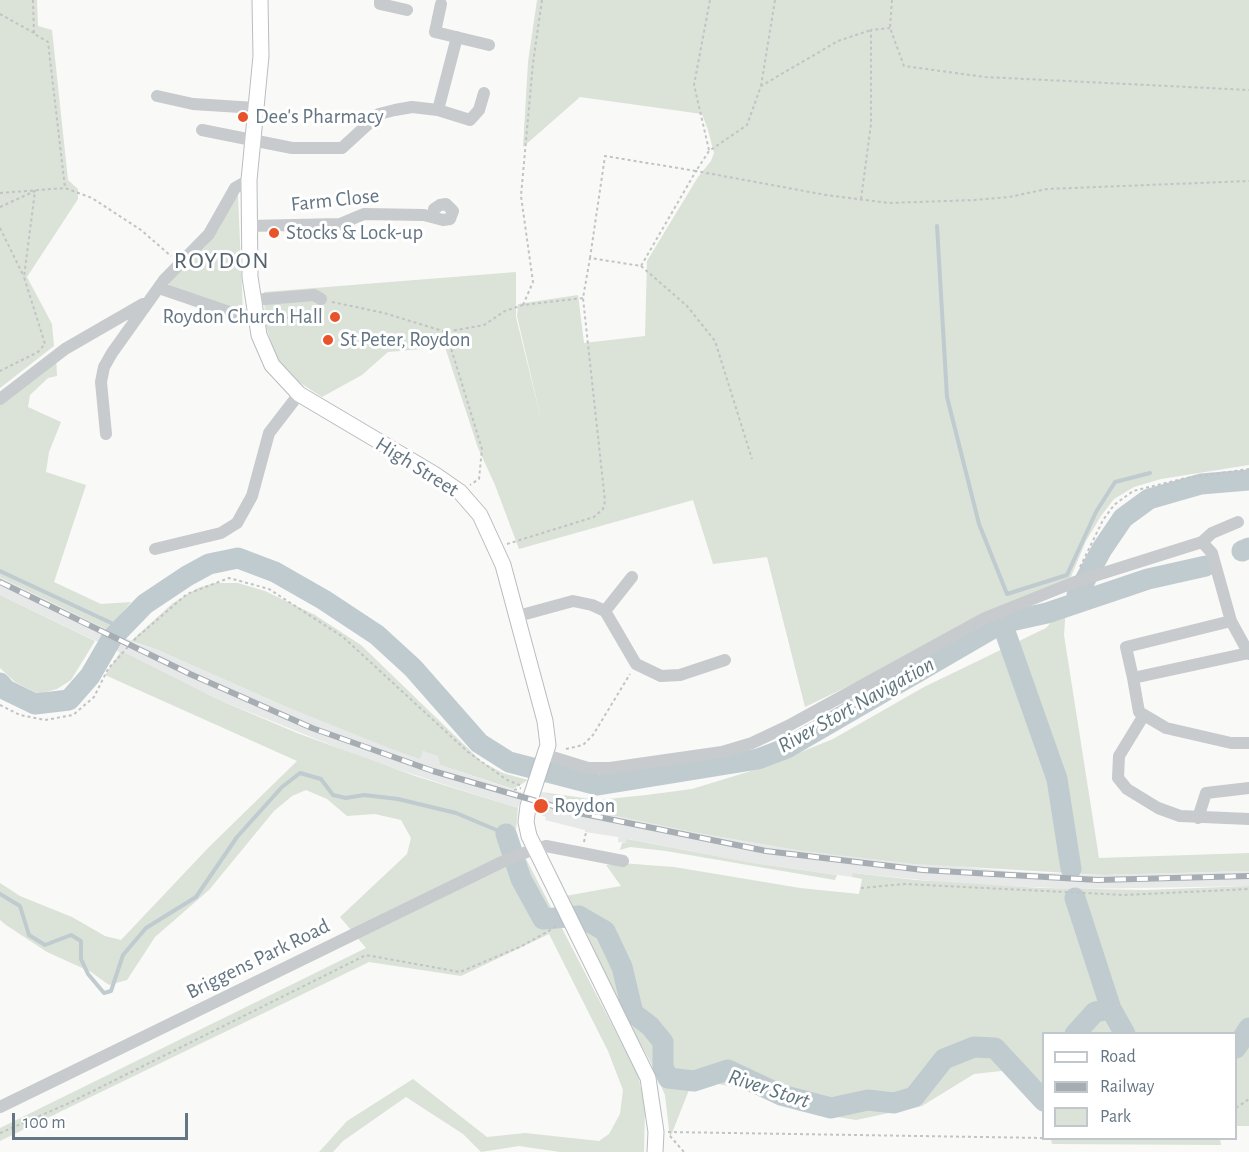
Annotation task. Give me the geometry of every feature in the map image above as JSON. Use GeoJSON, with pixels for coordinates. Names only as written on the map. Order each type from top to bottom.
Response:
{"type":"FeatureCollection","features":[{"type":"Feature","properties":{"kind":"main road","name":"High Street"},"geometry":{"type":"LineString","coordinates":[[260,0],[261,56],[249,180],[249,226],[254,310],[267,356],[280,376],[299,394],[434,474],[460,492],[480,514],[495,547],[518,616],[545,721],[548,745],[545,758]]}},
{"type":"Feature","properties":{"kind":"main road"},"geometry":{"type":"LineString","coordinates":[[545,758],[533,789],[522,854],[565,912],[648,1078],[656,1132],[655,1152]]}},
{"type":"Feature","properties":{"kind":"street"},"geometry":{"type":"LineString","coordinates":[[380,0],[380,4],[407,10]]}},
{"type":"Feature","properties":{"kind":"street"},"geometry":{"type":"LineString","coordinates":[[441,4],[435,32],[489,45]]}},
{"type":"Feature","properties":{"kind":"street"},"geometry":{"type":"LineString","coordinates":[[438,110],[457,37]]}},
{"type":"Feature","properties":{"kind":"street"},"geometry":{"type":"LineString","coordinates":[[202,130],[292,148],[342,148],[379,114],[412,107],[438,110],[470,120],[479,110],[484,93]]}},
{"type":"Feature","properties":{"kind":"street"},"geometry":{"type":"LineString","coordinates":[[157,96],[193,104],[256,108]]}},
{"type":"Feature","properties":{"kind":"street"},"geometry":{"type":"LineString","coordinates":[[0,399],[65,349],[142,305],[209,234],[235,188],[249,180]]}},
{"type":"Feature","properties":{"kind":"street","name":"Farm Close"},"geometry":{"type":"LineString","coordinates":[[249,226],[340,224],[364,214],[429,216]]}},
{"type":"Feature","properties":{"kind":"street"},"geometry":{"type":"LineString","coordinates":[[159,288],[229,312],[254,310],[314,295],[321,299]]}},
{"type":"Feature","properties":{"kind":"street"},"geometry":{"type":"LineString","coordinates":[[106,434],[101,382],[104,367],[159,288]]}},
{"type":"Feature","properties":{"kind":"street"},"geometry":{"type":"LineString","coordinates":[[155,549],[221,533],[237,523],[252,495],[269,433],[299,394]]}},
{"type":"Feature","properties":{"kind":"street"},"geometry":{"type":"LineString","coordinates":[[545,758],[579,766],[610,768],[722,752],[752,743],[788,726],[985,618],[1075,582],[1202,542],[1212,533],[1238,522]]}},
{"type":"Feature","properties":{"kind":"street"},"geometry":{"type":"LineString","coordinates":[[1133,678],[1249,653],[1231,621],[1212,553],[1202,542]]}},
{"type":"Feature","properties":{"kind":"street"},"geometry":{"type":"LineString","coordinates":[[605,611],[632,577]]}},
{"type":"Feature","properties":{"kind":"street"},"geometry":{"type":"LineString","coordinates":[[518,616],[573,601],[605,611],[636,664],[662,676],[680,675],[725,660]]}},
{"type":"Feature","properties":{"kind":"street"},"geometry":{"type":"LineString","coordinates":[[1231,621],[1126,647],[1139,712],[1175,730],[1231,743],[1249,743]]}},
{"type":"Feature","properties":{"kind":"street"},"geometry":{"type":"LineString","coordinates":[[1144,714],[1119,756],[1118,778],[1127,789],[1158,808],[1180,816],[1249,819]]}},
{"type":"Feature","properties":{"kind":"street"},"geometry":{"type":"LineString","coordinates":[[1198,818],[1206,793],[1249,788]]}},
{"type":"Feature","properties":{"kind":"street"},"geometry":{"type":"LineString","coordinates":[[522,854],[546,846],[623,861]]}},
{"type":"Feature","properties":{"kind":"street","name":"Briggens Park Road"},"geometry":{"type":"LineString","coordinates":[[0,1107],[522,854]]}},
{"type":"Feature","properties":{"kind":"path"},"geometry":{"type":"LineString","coordinates":[[33,0],[34,34]]}},
{"type":"Feature","properties":{"kind":"path"},"geometry":{"type":"LineString","coordinates":[[523,305],[533,282],[521,196],[533,63],[542,0]]}},
{"type":"Feature","properties":{"kind":"path"},"geometry":{"type":"LineString","coordinates":[[709,151],[694,85],[710,0]]}},
{"type":"Feature","properties":{"kind":"path"},"geometry":{"type":"LineString","coordinates":[[641,266],[709,151],[747,125],[761,86],[775,0]]}},
{"type":"Feature","properties":{"kind":"path"},"geometry":{"type":"LineString","coordinates":[[892,0],[890,28],[904,66],[984,77],[1249,90]]}},
{"type":"Feature","properties":{"kind":"path"},"geometry":{"type":"LineString","coordinates":[[0,14],[48,42],[65,188]]}},
{"type":"Feature","properties":{"kind":"path"},"geometry":{"type":"LineString","coordinates":[[761,86],[838,41],[871,30],[890,28]]}},
{"type":"Feature","properties":{"kind":"path"},"geometry":{"type":"LineString","coordinates":[[861,200],[871,124],[871,30]]}},
{"type":"Feature","properties":{"kind":"path"},"geometry":{"type":"LineString","coordinates":[[495,547],[594,517],[603,509],[605,501],[583,298],[605,156],[889,203],[1009,197],[1047,189],[1249,181]]}},
{"type":"Feature","properties":{"kind":"path"},"geometry":{"type":"LineString","coordinates":[[0,193],[65,188],[92,198],[141,230],[181,264]]}},
{"type":"Feature","properties":{"kind":"path"},"geometry":{"type":"LineString","coordinates":[[0,207],[35,191]]}},
{"type":"Feature","properties":{"kind":"path"},"geometry":{"type":"LineString","coordinates":[[24,277],[35,191]]}},
{"type":"Feature","properties":{"kind":"path"},"geometry":{"type":"LineString","coordinates":[[0,228],[24,277],[45,344],[38,352],[0,371]]}},
{"type":"Feature","properties":{"kind":"path"},"geometry":{"type":"LineString","coordinates":[[590,258],[641,266],[687,306],[715,341],[752,459]]}},
{"type":"Feature","properties":{"kind":"path"},"geometry":{"type":"LineString","coordinates":[[254,310],[318,323],[321,299],[384,313],[446,332],[484,325],[505,311],[523,305],[583,298]]}},
{"type":"Feature","properties":{"kind":"path"},"geometry":{"type":"LineString","coordinates":[[446,332],[482,449],[479,478],[460,492]]}},
{"type":"Feature","properties":{"kind":"path"},"geometry":{"type":"LineString","coordinates":[[1075,582],[1103,520],[1123,498],[1133,491],[1186,478],[1249,469]]}},
{"type":"Feature","properties":{"kind":"path"},"geometry":{"type":"LineString","coordinates":[[0,705],[20,715],[45,720],[73,715],[94,697],[108,669],[136,638],[187,594],[229,578],[269,589],[316,618],[343,637],[468,752],[507,780],[533,789]]}},
{"type":"Feature","properties":{"kind":"path"},"geometry":{"type":"LineString","coordinates":[[545,758],[583,745],[593,735],[636,664]]}},
{"type":"Feature","properties":{"kind":"path"},"geometry":{"type":"LineString","coordinates":[[861,888],[905,884],[1124,895],[1249,889]]}},
{"type":"Feature","properties":{"kind":"path"},"geometry":{"type":"LineString","coordinates":[[0,1133],[67,1104],[366,955],[460,972],[522,946],[565,912]]}},
{"type":"Feature","properties":{"kind":"path"},"geometry":{"type":"LineString","coordinates":[[656,1132],[1042,1138]]}},
{"type":"Feature","properties":{"kind":"path"},"geometry":{"type":"LineString","coordinates":[[656,1132],[668,1133],[684,1152]]}},
{"type":"Feature","properties":{"kind":"shaded area"},"geometry":{"type":"Polygon","coordinates":[[[0,577],[138,644],[158,650],[282,705],[420,758],[423,751],[439,756],[440,765],[523,793],[518,808],[368,760],[217,699],[0,595],[0,577]]]}},
{"type":"Feature","properties":{"kind":"shaded area"},"geometry":{"type":"Polygon","coordinates":[[[541,792],[560,798],[560,803],[588,810],[692,832],[802,851],[1017,872],[1103,875],[1249,871],[1249,886],[1078,889],[961,884],[854,873],[852,877],[753,863],[628,839],[626,843],[618,842],[618,837],[585,832],[585,830],[545,820],[546,817],[536,813],[541,792]]]}},
{"type":"Feature","properties":{"kind":"green space"},"geometry":{"type":"Polygon","coordinates":[[[0,0],[37,0],[38,26],[52,30],[68,180],[78,189],[78,199],[27,277],[52,324],[54,346],[0,388],[0,0]]]}},
{"type":"Feature","properties":{"kind":"green space"},"geometry":{"type":"Polygon","coordinates":[[[537,0],[1249,0],[1249,465],[1161,479],[1134,487],[1114,499],[1101,516],[1086,541],[1070,579],[805,707],[767,557],[713,564],[693,500],[519,549],[495,485],[478,448],[445,347],[388,352],[362,375],[322,397],[288,375],[276,356],[265,324],[264,292],[516,272],[516,317],[542,423],[517,316],[518,304],[578,295],[584,343],[645,336],[647,261],[698,177],[711,161],[714,153],[708,130],[702,114],[580,97],[523,147],[528,62],[537,0]]]}},
{"type":"Feature","properties":{"kind":"green space"},"geometry":{"type":"Polygon","coordinates":[[[236,195],[238,196],[243,312],[169,286],[169,282],[205,247],[219,229],[236,195]]]}},
{"type":"Feature","properties":{"kind":"green space"},"geometry":{"type":"Polygon","coordinates":[[[56,354],[57,376],[48,378],[30,395],[28,407],[61,422],[49,452],[46,472],[86,485],[54,582],[101,604],[131,602],[108,630],[0,577],[0,399],[56,354]]]}},
{"type":"Feature","properties":{"kind":"green space"},"geometry":{"type":"Polygon","coordinates":[[[214,583],[238,583],[265,591],[315,615],[361,645],[482,762],[503,773],[528,780],[513,789],[440,765],[438,756],[423,751],[420,759],[282,705],[158,650],[131,641],[173,603],[198,588],[214,583]]]}},
{"type":"Feature","properties":{"kind":"green space"},"geometry":{"type":"Polygon","coordinates":[[[0,595],[95,641],[71,680],[57,689],[39,694],[15,682],[0,668],[0,595]]]}},
{"type":"Feature","properties":{"kind":"green space"},"geometry":{"type":"Polygon","coordinates":[[[1066,606],[1064,635],[1099,858],[1249,853],[1249,871],[1103,875],[917,864],[802,851],[692,832],[559,803],[560,798],[541,792],[598,800],[646,795],[692,789],[764,767],[833,739],[924,687],[1046,628],[1066,606]]]}},
{"type":"Feature","properties":{"kind":"green space"},"geometry":{"type":"Polygon","coordinates":[[[121,651],[217,699],[297,733],[415,776],[518,808],[516,830],[525,857],[638,1075],[645,1107],[644,1152],[560,1152],[519,1146],[481,1152],[463,1134],[406,1097],[343,1141],[333,1152],[319,1152],[347,1121],[413,1079],[487,1137],[525,1133],[599,1141],[609,1134],[620,1114],[623,1090],[608,1051],[549,934],[461,976],[369,962],[0,1141],[0,1128],[366,948],[340,917],[407,854],[411,838],[401,820],[375,814],[347,816],[327,799],[306,790],[292,796],[274,811],[209,890],[155,937],[127,980],[109,985],[91,972],[47,952],[0,920],[0,883],[20,896],[72,917],[105,936],[121,940],[209,847],[297,761],[105,675],[121,651]]]}},
{"type":"Feature","properties":{"kind":"green space"},"geometry":{"type":"Polygon","coordinates":[[[627,839],[753,863],[837,875],[835,880],[666,851],[630,847],[620,850],[622,843],[626,843],[627,839]]]}},
{"type":"Feature","properties":{"kind":"green space"},"geometry":{"type":"Polygon","coordinates":[[[621,863],[674,867],[800,888],[859,894],[862,879],[852,877],[853,873],[916,880],[1041,888],[1146,890],[1249,886],[1249,1126],[1237,1126],[1237,1032],[1042,1032],[1042,1106],[1040,1099],[1010,1070],[974,1074],[922,1106],[856,1120],[800,1111],[735,1087],[702,1081],[691,1085],[670,1138],[665,1095],[650,1061],[560,897],[621,886],[606,865],[621,863]]]}},
{"type":"Feature","properties":{"kind":"green space"},"geometry":{"type":"Polygon","coordinates":[[[1051,1140],[1220,1140],[1221,1145],[1052,1144],[1051,1140]]]}},
{"type":"Feature","properties":{"kind":"waterway"},"geometry":{"type":"LineString","coordinates":[[937,226],[947,397],[979,524],[1007,594],[1067,575],[1096,512],[1115,482],[1150,473]]}},
{"type":"Feature","properties":{"kind":"waterway","name":"River Stort Navigation"},"geometry":{"type":"LineString","coordinates":[[1077,595],[1102,549],[1123,518],[1149,499],[1201,484],[1249,480]]}},
{"type":"Feature","properties":{"kind":"waterway"},"geometry":{"type":"LineString","coordinates":[[1242,551],[1249,548]]}},
{"type":"Feature","properties":{"kind":"waterway","name":"River Stort Navigation"},"geometry":{"type":"LineString","coordinates":[[0,683],[6,690],[35,704],[69,700],[90,676],[112,638],[145,604],[209,564],[238,558],[275,572],[324,600],[377,635],[413,668],[479,743],[509,762],[598,785],[758,759],[787,748],[1002,623],[1047,613],[1148,579],[1206,566]]}},
{"type":"Feature","properties":{"kind":"waterway"},"geometry":{"type":"LineString","coordinates":[[0,571],[122,628]]}},
{"type":"Feature","properties":{"kind":"waterway"},"geometry":{"type":"LineString","coordinates":[[1002,623],[1057,779],[1071,869]]}},
{"type":"Feature","properties":{"kind":"waterway"},"geometry":{"type":"LineString","coordinates":[[0,894],[20,906],[29,935],[45,945],[71,935],[81,941],[81,959],[88,974],[104,993],[111,991],[123,955],[146,928],[196,897],[237,837],[282,787],[300,773],[321,779],[333,795],[346,798],[364,795],[398,799],[456,813],[506,834]]}},
{"type":"Feature","properties":{"kind":"waterway","name":"River Stort"},"geometry":{"type":"LineString","coordinates":[[506,834],[521,879],[543,919],[579,916],[605,931],[622,967],[633,1013],[650,1026],[663,1042],[663,1067],[668,1078],[694,1081],[728,1070],[781,1095],[831,1108],[868,1100],[894,1103],[914,1097],[944,1059],[974,1047],[995,1048],[1042,1099]]}},
{"type":"Feature","properties":{"kind":"waterway"},"geometry":{"type":"LineString","coordinates":[[1075,898],[1111,1009]]}},
{"type":"Feature","properties":{"kind":"waterway","name":"River Stort"},"geometry":{"type":"LineString","coordinates":[[1077,1032],[1095,1012],[1111,1009],[1124,1032]]}},
{"type":"Feature","properties":{"kind":"waterway","name":"River Stort"},"geometry":{"type":"LineString","coordinates":[[1237,1046],[1249,1028]]}},
{"type":"Feature","properties":{"kind":"railway"},"geometry":{"type":"LineString","coordinates":[[0,582],[190,674],[312,728],[433,771],[574,812],[766,851],[923,870],[1098,880],[1249,876]]}},
{"type":"Feature","properties":{"kind":"place","name":"Dee's Pharmacy"},"geometry":{"type":"Point","coordinates":[243,117]}},
{"type":"Feature","properties":{"kind":"place","name":"Stocks & Lock-up"},"geometry":{"type":"Point","coordinates":[274,233]}},
{"type":"Feature","properties":{"kind":"place","name":"Roydon Church Hall"},"geometry":{"type":"Point","coordinates":[335,317]}},
{"type":"Feature","properties":{"kind":"place","name":"St Peter, Roydon"},"geometry":{"type":"Point","coordinates":[328,340]}},
{"type":"Feature","properties":{"kind":"place","name":"Roydon"},"geometry":{"type":"Point","coordinates":[541,806]}},
{"type":"Feature","properties":{"kind":"district","name":"ROYDON"},"geometry":{"type":"Point","coordinates":[222,261]}}]}
